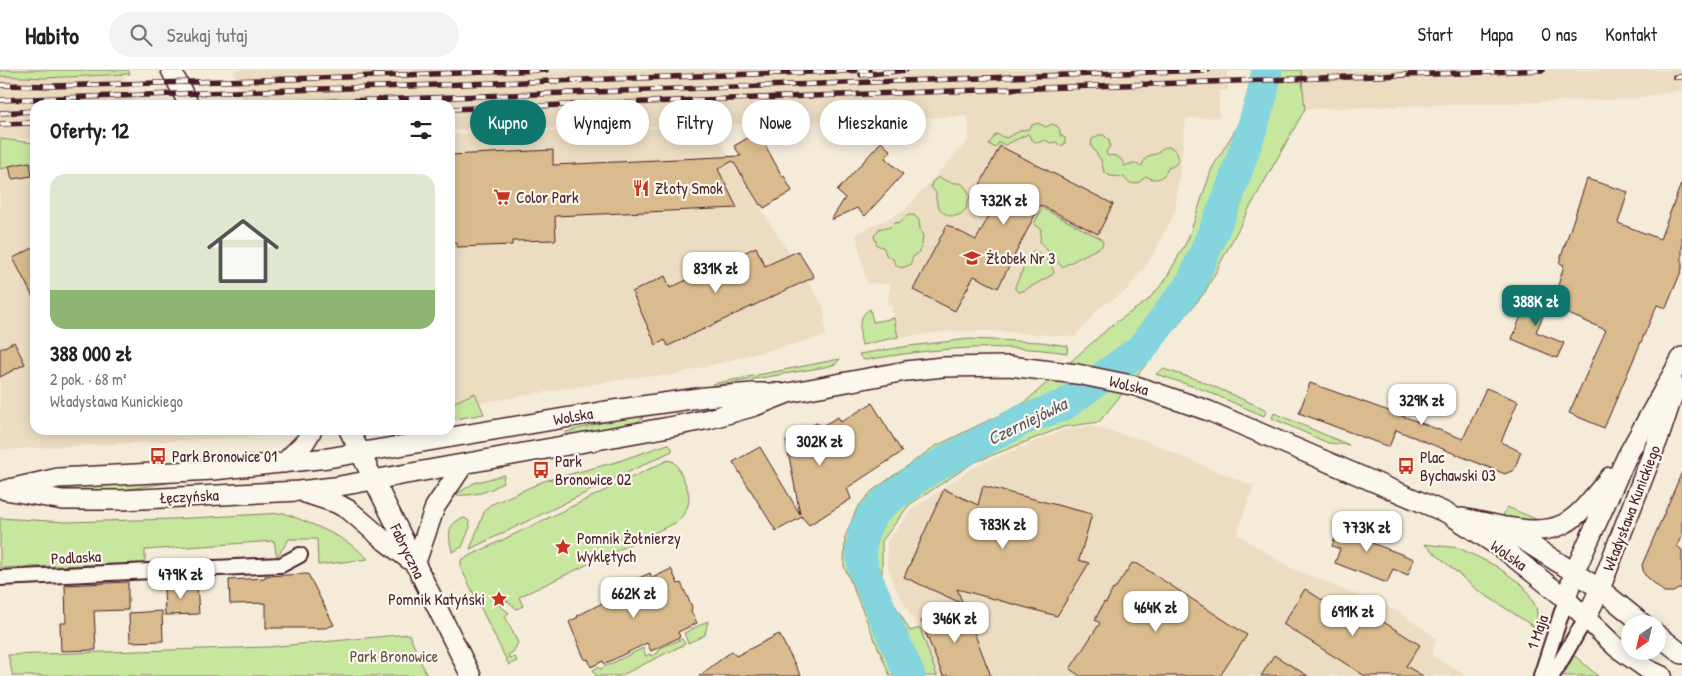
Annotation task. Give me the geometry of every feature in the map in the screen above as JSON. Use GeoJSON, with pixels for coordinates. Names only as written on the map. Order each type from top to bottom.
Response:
{"type":"FeatureCollection","features":[{"type":"Feature","properties":{"kind":"street"},"geometry":{"type":"LineString","coordinates":[[171,70],[186,100]]}},
{"type":"Feature","properties":{"kind":"street","name":"Władysława Kunickiego"},"geometry":{"type":"LineString","coordinates":[[1566,599],[1574,573],[1627,456],[1682,357]]}},
{"type":"Feature","properties":{"kind":"street","name":"Wolska"},"geometry":{"type":"LineString","coordinates":[[360,452],[664,403],[734,394],[788,393],[906,371],[943,367],[1009,366],[1040,368],[1077,374],[1136,386],[1209,411],[1449,514],[1507,552],[1566,599],[1631,659],[1662,676]]}},
{"type":"Feature","properties":{"kind":"street","name":"Władysława Kunickiego"},"geometry":{"type":"LineString","coordinates":[[1586,618],[1600,589],[1660,434],[1682,369]]}},
{"type":"Feature","properties":{"kind":"street","name":"Wolska"},"geometry":{"type":"LineString","coordinates":[[373,479],[709,419],[755,406],[788,393]]}},
{"type":"Feature","properties":{"kind":"street"},"geometry":{"type":"LineString","coordinates":[[664,403],[669,427]]}},
{"type":"Feature","properties":{"kind":"street"},"geometry":{"type":"LineString","coordinates":[[284,463],[305,442],[309,435]]}},
{"type":"Feature","properties":{"kind":"street","name":"Fabryczna"},"geometry":{"type":"LineString","coordinates":[[352,435],[471,676]]}},
{"type":"Feature","properties":{"kind":"street","name":"Łęczyńska"},"geometry":{"type":"LineString","coordinates":[[2,490],[58,478],[213,470],[328,458],[360,452]]}},
{"type":"Feature","properties":{"kind":"street","name":"Władysława Kunickiego"},"geometry":{"type":"LineString","coordinates":[[1501,526],[1536,532],[1564,525],[1575,518],[1627,456]]}},
{"type":"Feature","properties":{"kind":"street"},"geometry":{"type":"LineString","coordinates":[[300,491],[336,503],[349,510],[384,541],[415,564],[435,507],[464,464]]}},
{"type":"Feature","properties":{"kind":"street","name":"Łęczyńska"},"geometry":{"type":"LineString","coordinates":[[2,490],[63,500],[122,500],[300,491],[334,487],[373,479]]}},
{"type":"Feature","properties":{"kind":"street","name":"Wolska"},"geometry":{"type":"LineString","coordinates":[[1449,514],[1501,526],[1600,589],[1632,615]]}},
{"type":"Feature","properties":{"kind":"street","name":"Podlaska"},"geometry":{"type":"LineString","coordinates":[[0,578],[281,565],[300,555]]}},
{"type":"Feature","properties":{"kind":"street","name":"1 Maja"},"geometry":{"type":"LineString","coordinates":[[1541,676],[1566,599]]}},
{"type":"Feature","properties":{"kind":"street","name":"1 Maja"},"geometry":{"type":"LineString","coordinates":[[1552,676],[1586,618]]}},
{"type":"Feature","properties":{"kind":"street"},"geometry":{"type":"LineString","coordinates":[[1666,641],[1682,654]]}},
{"type":"Feature","properties":{"kind":"shaded area"},"geometry":{"type":"Polygon","coordinates":[[[233,70],[1227,70],[1228,91],[1219,91],[1219,117],[1186,119],[1175,212],[1150,260],[1125,292],[1099,308],[1075,337],[992,331],[951,331],[898,338],[891,305],[887,304],[891,284],[867,284],[856,234],[904,211],[969,139],[968,116],[926,117],[926,100],[820,100],[820,121],[810,122],[810,100],[742,100],[742,124],[732,124],[732,100],[659,100],[659,126],[649,126],[649,100],[556,100],[556,128],[546,128],[546,100],[470,100],[470,130],[455,130],[455,100],[242,100],[233,70]]]}},
{"type":"Feature","properties":{"kind":"shaded area"},"geometry":{"type":"Polygon","coordinates":[[[1301,70],[1682,70],[1682,90],[1630,99],[1305,109],[1301,70]]]}},
{"type":"Feature","properties":{"kind":"shaded area"},"geometry":{"type":"Polygon","coordinates":[[[0,76],[45,78],[124,76],[134,100],[30,100],[30,139],[0,139],[0,76]]]}},
{"type":"Feature","properties":{"kind":"shaded area"},"geometry":{"type":"Polygon","coordinates":[[[659,128],[659,145],[723,145],[824,307],[825,336],[669,376],[643,376],[480,403],[475,393],[455,402],[455,134],[470,133],[470,145],[546,145],[546,131],[556,131],[556,145],[649,145],[649,129],[659,128]]]}},
{"type":"Feature","properties":{"kind":"shaded area"},"geometry":{"type":"Polygon","coordinates":[[[30,163],[30,435],[278,435],[0,450],[0,169],[30,163]]]}},
{"type":"Feature","properties":{"kind":"shaded area"},"geometry":{"type":"Polygon","coordinates":[[[1090,426],[1147,441],[1251,485],[1254,484],[1237,534],[1289,567],[1399,612],[1436,638],[1432,655],[1466,676],[937,676],[920,629],[894,585],[887,563],[887,542],[912,509],[976,466],[1064,430],[1090,426]]]}},
{"type":"Feature","properties":{"kind":"green space"},"geometry":{"type":"Polygon","coordinates":[[[0,70],[128,70],[130,74],[45,78],[0,76],[0,70]]]}},
{"type":"Feature","properties":{"kind":"green space"},"geometry":{"type":"Polygon","coordinates":[[[1256,70],[1301,70],[1305,109],[1205,292],[1099,422],[1063,427],[973,463],[909,505],[882,541],[882,583],[910,631],[920,628],[937,676],[890,676],[844,566],[845,537],[857,508],[872,491],[934,447],[1024,403],[1112,325],[1147,301],[1164,282],[1188,239],[1212,168],[1245,114],[1256,70]]]}},
{"type":"Feature","properties":{"kind":"green space"},"geometry":{"type":"Polygon","coordinates":[[[1038,123],[1046,127],[1052,124],[1057,126],[1060,130],[1060,135],[1065,138],[1065,144],[1060,146],[1056,142],[1050,143],[1045,140],[1037,143],[1028,134],[1005,145],[999,142],[995,148],[989,144],[996,134],[1006,138],[1022,130],[1029,129],[1032,125],[1038,123]]]}},
{"type":"Feature","properties":{"kind":"green space"},"geometry":{"type":"Polygon","coordinates":[[[1099,135],[1104,135],[1109,140],[1110,146],[1106,152],[1108,156],[1119,157],[1124,166],[1133,163],[1142,166],[1147,157],[1157,154],[1167,147],[1172,148],[1176,152],[1178,161],[1175,165],[1168,168],[1162,177],[1153,179],[1146,176],[1138,183],[1132,184],[1124,177],[1110,176],[1104,172],[1101,160],[1091,146],[1092,139],[1099,135]]]}},
{"type":"Feature","properties":{"kind":"green space"},"geometry":{"type":"Polygon","coordinates":[[[0,139],[30,142],[30,163],[0,169],[0,139]]]}},
{"type":"Feature","properties":{"kind":"green space"},"geometry":{"type":"Polygon","coordinates":[[[939,177],[946,181],[962,184],[970,196],[967,208],[957,216],[946,214],[938,206],[936,193],[931,187],[932,182],[939,177]]]}},
{"type":"Feature","properties":{"kind":"green space"},"geometry":{"type":"Polygon","coordinates":[[[1042,208],[1100,238],[1103,242],[1102,246],[1062,267],[1040,242],[1041,229],[1034,224],[1042,208]]]}},
{"type":"Feature","properties":{"kind":"green space"},"geometry":{"type":"Polygon","coordinates":[[[909,215],[914,215],[919,220],[923,236],[922,245],[918,253],[913,257],[910,265],[901,268],[896,265],[893,259],[886,255],[884,248],[877,245],[874,236],[880,228],[889,228],[894,223],[901,222],[909,215]]]}},
{"type":"Feature","properties":{"kind":"green space"},"geometry":{"type":"Polygon","coordinates":[[[1034,251],[1047,259],[1054,273],[1018,292],[1015,286],[1031,253],[1034,251]]]}},
{"type":"Feature","properties":{"kind":"green space"},"geometry":{"type":"Polygon","coordinates":[[[870,309],[873,322],[894,318],[898,337],[862,345],[861,320],[870,309]]]}},
{"type":"Feature","properties":{"kind":"green space"},"geometry":{"type":"Polygon","coordinates":[[[969,339],[1041,342],[1068,346],[1067,353],[1016,348],[966,348],[916,352],[866,360],[862,359],[859,354],[910,346],[969,339]]]}},
{"type":"Feature","properties":{"kind":"green space"},"geometry":{"type":"Polygon","coordinates":[[[840,359],[836,364],[825,367],[713,386],[712,384],[840,359]]]}},
{"type":"Feature","properties":{"kind":"green space"},"geometry":{"type":"Polygon","coordinates":[[[1163,369],[1199,380],[1267,410],[1264,416],[1204,390],[1156,374],[1163,369]]]}},
{"type":"Feature","properties":{"kind":"green space"},"geometry":{"type":"Polygon","coordinates":[[[475,393],[484,414],[455,419],[455,402],[475,393]]]}},
{"type":"Feature","properties":{"kind":"green space"},"geometry":{"type":"Polygon","coordinates":[[[1274,413],[1349,445],[1328,443],[1272,418],[1274,413]]]}},
{"type":"Feature","properties":{"kind":"green space"},"geometry":{"type":"Polygon","coordinates":[[[641,416],[643,418],[635,423],[566,436],[566,432],[617,419],[641,416]]]}},
{"type":"Feature","properties":{"kind":"green space"},"geometry":{"type":"Polygon","coordinates":[[[668,444],[672,451],[470,549],[485,510],[490,505],[544,481],[616,462],[668,444]]]}},
{"type":"Feature","properties":{"kind":"green space"},"geometry":{"type":"Polygon","coordinates":[[[668,460],[674,462],[677,466],[689,494],[687,507],[677,522],[519,597],[523,606],[517,609],[498,594],[493,600],[509,613],[505,616],[518,643],[513,652],[508,655],[510,659],[515,657],[517,661],[509,665],[461,568],[461,560],[668,460]]]}},
{"type":"Feature","properties":{"kind":"green space"},"geometry":{"type":"Polygon","coordinates":[[[504,475],[503,482],[486,491],[468,495],[455,495],[474,483],[504,475]]]}},
{"type":"Feature","properties":{"kind":"green space"},"geometry":{"type":"Polygon","coordinates":[[[167,481],[167,483],[97,494],[21,489],[167,481]]]}},
{"type":"Feature","properties":{"kind":"green space"},"geometry":{"type":"Polygon","coordinates":[[[1507,507],[1543,522],[1505,518],[1503,515],[1507,507]]]}},
{"type":"Feature","properties":{"kind":"green space"},"geometry":{"type":"Polygon","coordinates":[[[284,513],[340,538],[368,559],[318,565],[317,539],[289,539],[277,557],[274,541],[145,550],[145,563],[0,568],[0,518],[66,522],[284,513]]]}},
{"type":"Feature","properties":{"kind":"green space"},"geometry":{"type":"Polygon","coordinates":[[[465,518],[469,521],[470,527],[462,547],[452,552],[451,527],[454,523],[465,518]]]}},
{"type":"Feature","properties":{"kind":"green space"},"geometry":{"type":"Polygon","coordinates":[[[1424,544],[1459,548],[1496,566],[1524,586],[1536,607],[1539,630],[1476,589],[1424,544]]]}},
{"type":"Feature","properties":{"kind":"green space"},"geometry":{"type":"Polygon","coordinates":[[[708,621],[705,635],[688,643],[684,633],[708,621]]]}},
{"type":"Feature","properties":{"kind":"green space","name":"Park Bronowice"},"geometry":{"type":"Polygon","coordinates":[[[409,634],[427,676],[13,676],[8,655],[268,647],[409,634]]]}},
{"type":"Feature","properties":{"kind":"green space"},"geometry":{"type":"Polygon","coordinates":[[[682,639],[685,644],[620,676],[596,676],[593,670],[598,667],[600,669],[643,648],[646,656],[650,654],[651,656],[658,653],[660,648],[682,639]]]}},
{"type":"Feature","properties":{"kind":"green space"},"geometry":{"type":"Polygon","coordinates":[[[1575,656],[1598,676],[1563,676],[1575,656]]]}},
{"type":"Feature","properties":{"kind":"building"},"geometry":{"type":"Polygon","coordinates":[[[742,141],[742,145],[765,145],[792,191],[764,208],[760,205],[733,161],[718,169],[737,208],[555,216],[556,240],[512,241],[512,245],[457,247],[457,243],[455,243],[455,155],[553,150],[553,165],[741,156],[734,146],[742,141]]]}},
{"type":"Feature","properties":{"kind":"building"},"geometry":{"type":"Polygon","coordinates":[[[878,145],[884,145],[891,151],[885,158],[903,174],[865,216],[857,208],[831,220],[845,198],[837,191],[878,145]]]}},
{"type":"Feature","properties":{"kind":"building"},"geometry":{"type":"Polygon","coordinates":[[[1000,146],[1113,204],[1098,234],[1040,205],[998,288],[974,276],[955,311],[913,290],[947,225],[976,240],[990,214],[970,204],[1000,146]]]}},
{"type":"Feature","properties":{"kind":"building"},"geometry":{"type":"Polygon","coordinates":[[[30,162],[30,176],[12,179],[9,166],[30,162]]]}},
{"type":"Feature","properties":{"kind":"building"},"geometry":{"type":"Polygon","coordinates":[[[1587,179],[1628,192],[1618,223],[1660,239],[1682,184],[1682,269],[1666,308],[1657,305],[1604,428],[1569,413],[1606,330],[1552,307],[1564,265],[1559,263],[1587,179]]]}},
{"type":"Feature","properties":{"kind":"building"},"geometry":{"type":"Polygon","coordinates":[[[756,247],[765,266],[798,251],[814,277],[668,346],[665,340],[656,345],[632,292],[665,276],[670,288],[756,247]]]}},
{"type":"Feature","properties":{"kind":"building"},"geometry":{"type":"Polygon","coordinates":[[[30,250],[30,291],[13,258],[30,250]]]}},
{"type":"Feature","properties":{"kind":"building"},"geometry":{"type":"Polygon","coordinates":[[[1530,292],[1551,298],[1536,332],[1564,343],[1557,358],[1512,339],[1530,292]]]}},
{"type":"Feature","properties":{"kind":"building"},"geometry":{"type":"Polygon","coordinates":[[[14,342],[25,364],[0,377],[0,349],[14,342]]]}},
{"type":"Feature","properties":{"kind":"building"},"geometry":{"type":"Polygon","coordinates":[[[1310,383],[1463,439],[1486,388],[1518,401],[1501,442],[1521,452],[1514,470],[1505,474],[1396,430],[1389,447],[1299,413],[1310,383]]]}},
{"type":"Feature","properties":{"kind":"building"},"geometry":{"type":"Polygon","coordinates":[[[872,403],[902,452],[847,488],[851,499],[809,525],[802,517],[776,531],[733,462],[760,447],[800,514],[786,441],[816,423],[822,426],[838,417],[841,422],[872,403]]]}},
{"type":"Feature","properties":{"kind":"building"},"geometry":{"type":"Polygon","coordinates":[[[1682,472],[1682,535],[1677,546],[1682,550],[1682,587],[1673,592],[1664,592],[1644,574],[1642,565],[1682,472]]]}},
{"type":"Feature","properties":{"kind":"building"},"geometry":{"type":"Polygon","coordinates":[[[983,486],[1092,514],[1079,560],[1089,563],[1057,616],[957,589],[963,604],[904,577],[944,489],[978,505],[983,486]]]}},
{"type":"Feature","properties":{"kind":"building"},"geometry":{"type":"Polygon","coordinates":[[[1344,514],[1362,521],[1356,537],[1414,559],[1408,575],[1393,569],[1387,583],[1335,563],[1340,549],[1332,546],[1344,514]]]}},
{"type":"Feature","properties":{"kind":"building"},"geometry":{"type":"Polygon","coordinates":[[[1132,563],[1138,564],[1247,635],[1220,676],[1080,676],[1070,669],[1100,623],[1095,620],[1104,602],[1106,603],[1113,589],[1132,563]]]}},
{"type":"Feature","properties":{"kind":"building"},"geometry":{"type":"Polygon","coordinates":[[[671,569],[678,584],[681,583],[697,623],[678,632],[680,637],[651,651],[647,643],[604,664],[603,661],[591,667],[588,659],[585,660],[569,622],[620,594],[617,588],[650,573],[652,578],[671,569]]]}},
{"type":"Feature","properties":{"kind":"building"},"geometry":{"type":"Polygon","coordinates":[[[308,574],[334,625],[325,628],[266,628],[266,603],[230,604],[229,580],[308,574]]]}},
{"type":"Feature","properties":{"kind":"building"},"geometry":{"type":"Polygon","coordinates":[[[128,582],[128,610],[94,611],[96,650],[61,651],[60,623],[66,623],[65,585],[128,582]]]}},
{"type":"Feature","properties":{"kind":"building"},"geometry":{"type":"Polygon","coordinates":[[[197,584],[199,614],[165,615],[164,586],[197,584]]]}},
{"type":"Feature","properties":{"kind":"building"},"geometry":{"type":"Polygon","coordinates":[[[1305,589],[1347,616],[1355,604],[1420,645],[1406,666],[1423,676],[1365,676],[1283,624],[1305,589]]]}},
{"type":"Feature","properties":{"kind":"building"},"geometry":{"type":"Polygon","coordinates":[[[963,604],[991,676],[943,676],[921,621],[963,604]]]}},
{"type":"Feature","properties":{"kind":"building"},"geometry":{"type":"Polygon","coordinates":[[[162,611],[163,641],[130,642],[129,613],[162,611]]]}},
{"type":"Feature","properties":{"kind":"building"},"geometry":{"type":"Polygon","coordinates":[[[779,634],[801,676],[699,676],[732,651],[736,656],[779,634]]]}},
{"type":"Feature","properties":{"kind":"building"},"geometry":{"type":"Polygon","coordinates":[[[1274,655],[1308,676],[1261,676],[1274,655]]]}},
{"type":"Feature","properties":{"kind":"waterway","name":"Czerniejówka"},"geometry":{"type":"LineString","coordinates":[[910,676],[863,569],[861,550],[864,531],[872,515],[886,501],[920,476],[1023,420],[1064,405],[1141,349],[1192,282],[1228,197],[1262,96],[1267,70]]}},
{"type":"Feature","properties":{"kind":"railway"},"geometry":{"type":"LineString","coordinates":[[0,85],[52,86],[546,70]]}},
{"type":"Feature","properties":{"kind":"railway"},"geometry":{"type":"LineString","coordinates":[[0,100],[869,70]]}},
{"type":"Feature","properties":{"kind":"railway"},"geometry":{"type":"LineString","coordinates":[[861,75],[906,70]]}},
{"type":"Feature","properties":{"kind":"railway"},"geometry":{"type":"LineString","coordinates":[[372,100],[1208,70]]}},
{"type":"Feature","properties":{"kind":"railway"},"geometry":{"type":"LineString","coordinates":[[455,109],[1543,70]]}},
{"type":"Feature","properties":{"kind":"railway"},"geometry":{"type":"LineString","coordinates":[[1675,77],[1682,77]]}},
{"type":"Feature","properties":{"kind":"railway"},"geometry":{"type":"LineString","coordinates":[[0,113],[30,111]]}},
{"type":"Feature","properties":{"kind":"railway"},"geometry":{"type":"LineString","coordinates":[[0,124],[30,123]]}},
{"type":"Feature","properties":{"kind":"place","name":"Złoty Smok"},"geometry":{"type":"Point","coordinates":[641,188]}},
{"type":"Feature","properties":{"kind":"place","name":"Color Park"},"geometry":{"type":"Point","coordinates":[502,197]}},
{"type":"Feature","properties":{"kind":"place","name":"Żłobek Nr 3"},"geometry":{"type":"Point","coordinates":[972,258]}},
{"type":"Feature","properties":{"kind":"place","name":"Park Bronowice 01"},"geometry":{"type":"Point","coordinates":[158,456]}},
{"type":"Feature","properties":{"kind":"place","name":"Plac Bychawski 03"},"geometry":{"type":"Point","coordinates":[1406,466]}},
{"type":"Feature","properties":{"kind":"place","name":"Park Bronowice 02"},"geometry":{"type":"Point","coordinates":[541,470]}},
{"type":"Feature","properties":{"kind":"place","name":"Pomnik Żołnierzy Wyklętych"},"geometry":{"type":"Point","coordinates":[563,547]}},
{"type":"Feature","properties":{"kind":"place","name":"Pomnik Katyński"},"geometry":{"type":"Point","coordinates":[499,599]}}]}
